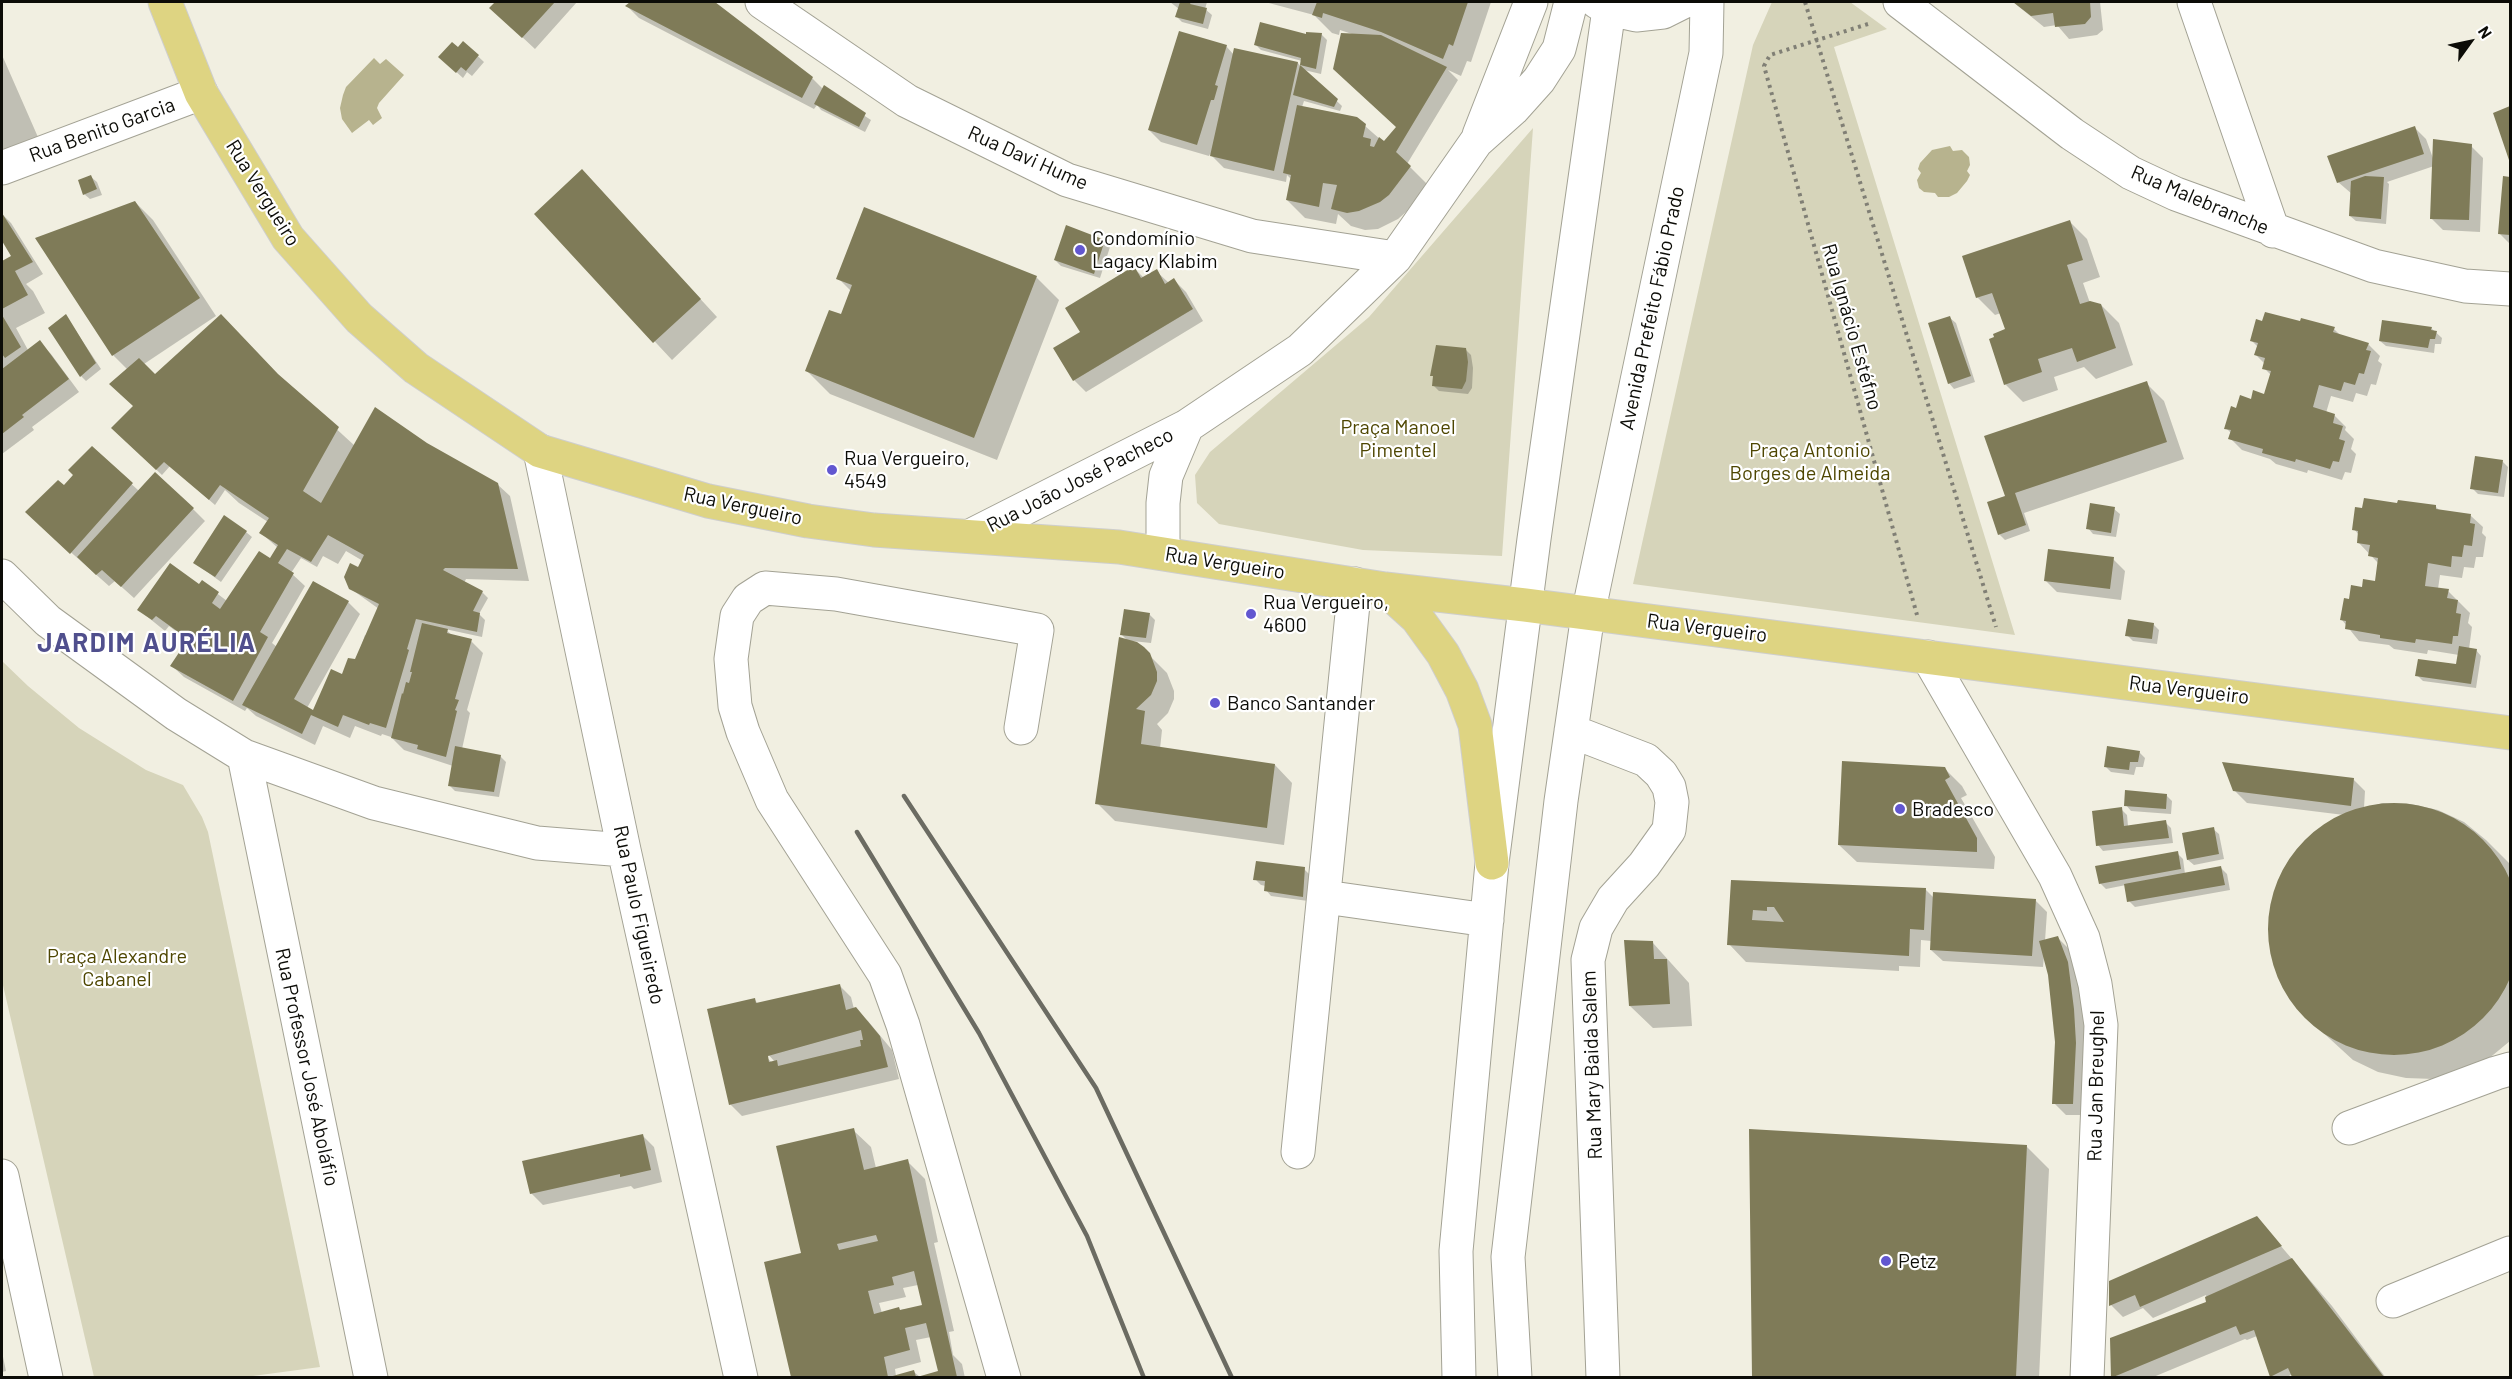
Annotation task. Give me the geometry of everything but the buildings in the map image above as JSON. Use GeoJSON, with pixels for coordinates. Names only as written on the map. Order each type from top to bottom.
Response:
{"type":"FeatureCollection","features":[{"type":"Feature","properties":{"kind":"main road","name":"Rua Vergueiro"},"geometry":{"type":"LineString","coordinates":[[165,2],[201,93],[288,238],[359,318],[416,368],[540,451],[708,501],[797,519],[874,530],[972,535],[1163,552],[1370,586],[2511,733]]}},
{"type":"Feature","properties":{"kind":"main road"},"geometry":{"type":"LineString","coordinates":[[1370,586],[1416,618],[1443,654],[1462,690],[1475,725],[1492,863]]}},
{"type":"Feature","properties":{"kind":"street","name":"Rua Davi Hume"},"geometry":{"type":"LineString","coordinates":[[762,2],[907,101],[1067,180],[1252,236],[1395,258]]}},
{"type":"Feature","properties":{"kind":"street","name":"Rua João José Pacheco"},"geometry":{"type":"LineString","coordinates":[[1476,142],[1531,2]]}},
{"type":"Feature","properties":{"kind":"street","name":"Rua João José Pacheco"},"geometry":{"type":"LineString","coordinates":[[972,535],[1187,426],[1300,350],[1395,258],[1476,142],[1513,109],[1549,67],[1559,49],[1570,2]]}},
{"type":"Feature","properties":{"kind":"street"},"geometry":{"type":"LineString","coordinates":[[1459,1377],[1456,1251],[1486,920],[1603,5],[1636,15],[1663,12],[1683,2]]}},
{"type":"Feature","properties":{"kind":"street","name":"Avenida Prefeito Fábio Prado"},"geometry":{"type":"LineString","coordinates":[[1515,1377],[1508,1257],[1571,731],[1588,614],[1706,53],[1707,2]]}},
{"type":"Feature","properties":{"kind":"street","name":"Rua Malebranche"},"geometry":{"type":"LineString","coordinates":[[1900,2],[2072,134],[2131,173],[2176,194],[2374,266],[2465,286],[2511,289]]}},
{"type":"Feature","properties":{"kind":"street"},"geometry":{"type":"LineString","coordinates":[[2194,2],[2273,231]]}},
{"type":"Feature","properties":{"kind":"street","name":"Rua Benito Garcia"},"geometry":{"type":"LineString","coordinates":[[2,168],[201,93]]}},
{"type":"Feature","properties":{"kind":"street","name":"Rua João José Pacheco"},"geometry":{"type":"LineString","coordinates":[[1163,552],[1162,503],[1166,476],[1187,426]]}},
{"type":"Feature","properties":{"kind":"street","name":"Rua Paulo Figueiredo"},"geometry":{"type":"LineString","coordinates":[[540,451],[624,850],[741,1377]]}},
{"type":"Feature","properties":{"kind":"street"},"geometry":{"type":"LineString","coordinates":[[2,576],[48,621],[176,714],[244,756],[374,803],[537,843],[624,850]]}},
{"type":"Feature","properties":{"kind":"street"},"geometry":{"type":"LineString","coordinates":[[1298,1152],[1324,897],[1370,586]]}},
{"type":"Feature","properties":{"kind":"street"},"geometry":{"type":"LineString","coordinates":[[1004,1377],[903,1025],[885,975],[772,800],[743,732],[735,706],[731,659],[737,616],[748,599],[765,588],[836,594],[1037,630],[1021,728]]}},
{"type":"Feature","properties":{"kind":"street","name":"Rua Jan Breughel"},"geometry":{"type":"LineString","coordinates":[[1928,657],[2055,876],[2083,938],[2095,984],[2101,1025],[2087,1377]]}},
{"type":"Feature","properties":{"kind":"street","name":"Rua Mary Baida Salem"},"geometry":{"type":"LineString","coordinates":[[1571,731],[1646,760],[1669,787],[1672,802],[1669,830],[1644,866],[1613,899],[1596,928],[1588,960],[1603,1377]]}},
{"type":"Feature","properties":{"kind":"street","name":"Rua Professor José Aboláfio"},"geometry":{"type":"LineString","coordinates":[[244,756],[371,1377]]}},
{"type":"Feature","properties":{"kind":"street"},"geometry":{"type":"LineString","coordinates":[[1324,897],[1486,920]]}},
{"type":"Feature","properties":{"kind":"street"},"geometry":{"type":"LineString","coordinates":[[2349,1128],[2496,1072],[2511,1070]]}},
{"type":"Feature","properties":{"kind":"street"},"geometry":{"type":"LineString","coordinates":[[2,1176],[46,1377]]}},
{"type":"Feature","properties":{"kind":"street"},"geometry":{"type":"LineString","coordinates":[[2394,1301],[2511,1253]]}},
{"type":"Feature","properties":{"kind":"path"},"geometry":{"type":"LineString","coordinates":[[1805,2],[1998,634]]}},
{"type":"Feature","properties":{"kind":"path","name":"Rua Ignácio Estéfno"},"geometry":{"type":"LineString","coordinates":[[1870,23],[1770,55],[1764,66],[1928,657]]}},
{"type":"Feature","properties":{"kind":"green space","name":"Praça Antonio Borges de Almeida"},"geometry":{"type":"Polygon","coordinates":[[[1772,2],[1850,2],[1887,29],[1834,47],[2015,635],[1633,584],[1753,45],[1772,2]]]}},
{"type":"Feature","properties":{"kind":"green space","name":"Praça Manoel Pimentel"},"geometry":{"type":"Polygon","coordinates":[[[1533,128],[1502,556],[1363,550],[1219,524],[1197,503],[1195,475],[1210,452],[1369,317],[1533,128]]]}},
{"type":"Feature","properties":{"kind":"green space","name":"Praça Alexandre Cabanel"},"geometry":{"type":"Polygon","coordinates":[[[2,661],[79,728],[146,770],[183,785],[202,817],[208,832],[320,1367],[238,1378],[94,1377],[2,981],[2,661]]]}},
{"type":"Feature","properties":{"kind":"shaded area"},"geometry":{"type":"Polygon","coordinates":[[[374,58],[380,64],[386,59],[404,75],[379,103],[377,108],[382,118],[373,125],[369,120],[352,133],[342,119],[340,108],[343,95],[346,87],[374,58]]]}},
{"type":"Feature","properties":{"kind":"shaded area"},"geometry":{"type":"Polygon","coordinates":[[[1950,146],[1953,151],[1962,150],[1969,157],[1970,165],[1967,171],[1970,175],[1967,181],[1957,193],[1949,197],[1938,197],[1935,193],[1924,192],[1919,188],[1917,180],[1921,173],[1918,169],[1920,163],[1932,150],[1950,146]]]}},
{"type":"Feature","properties":{"kind":"railway"},"geometry":{"type":"LineString","coordinates":[[904,796],[1096,1088],[1232,1378]]}},
{"type":"Feature","properties":{"kind":"railway"},"geometry":{"type":"LineString","coordinates":[[857,832],[979,1033],[1087,1236],[1144,1378]]}},
{"type":"Feature","properties":{"kind":"place","name":"Condomínio Lagacy Klabim"},"geometry":{"type":"Point","coordinates":[1080,250]}},
{"type":"Feature","properties":{"kind":"place","name":"Rua Vergueiro, 4549"},"geometry":{"type":"Point","coordinates":[832,470]}},
{"type":"Feature","properties":{"kind":"place","name":"Rua Vergueiro, 4600"},"geometry":{"type":"Point","coordinates":[1251,614]}},
{"type":"Feature","properties":{"kind":"place","name":"Banco Santander"},"geometry":{"type":"Point","coordinates":[1215,703]}},
{"type":"Feature","properties":{"kind":"place","name":"Bradesco"},"geometry":{"type":"Point","coordinates":[1900,809]}},
{"type":"Feature","properties":{"kind":"place","name":"Petz"},"geometry":{"type":"Point","coordinates":[1886,1261]}},
{"type":"Feature","properties":{"kind":"district","name":"JARDIM AURÉLIA"},"geometry":{"type":"Point","coordinates":[147,643]}}]}
